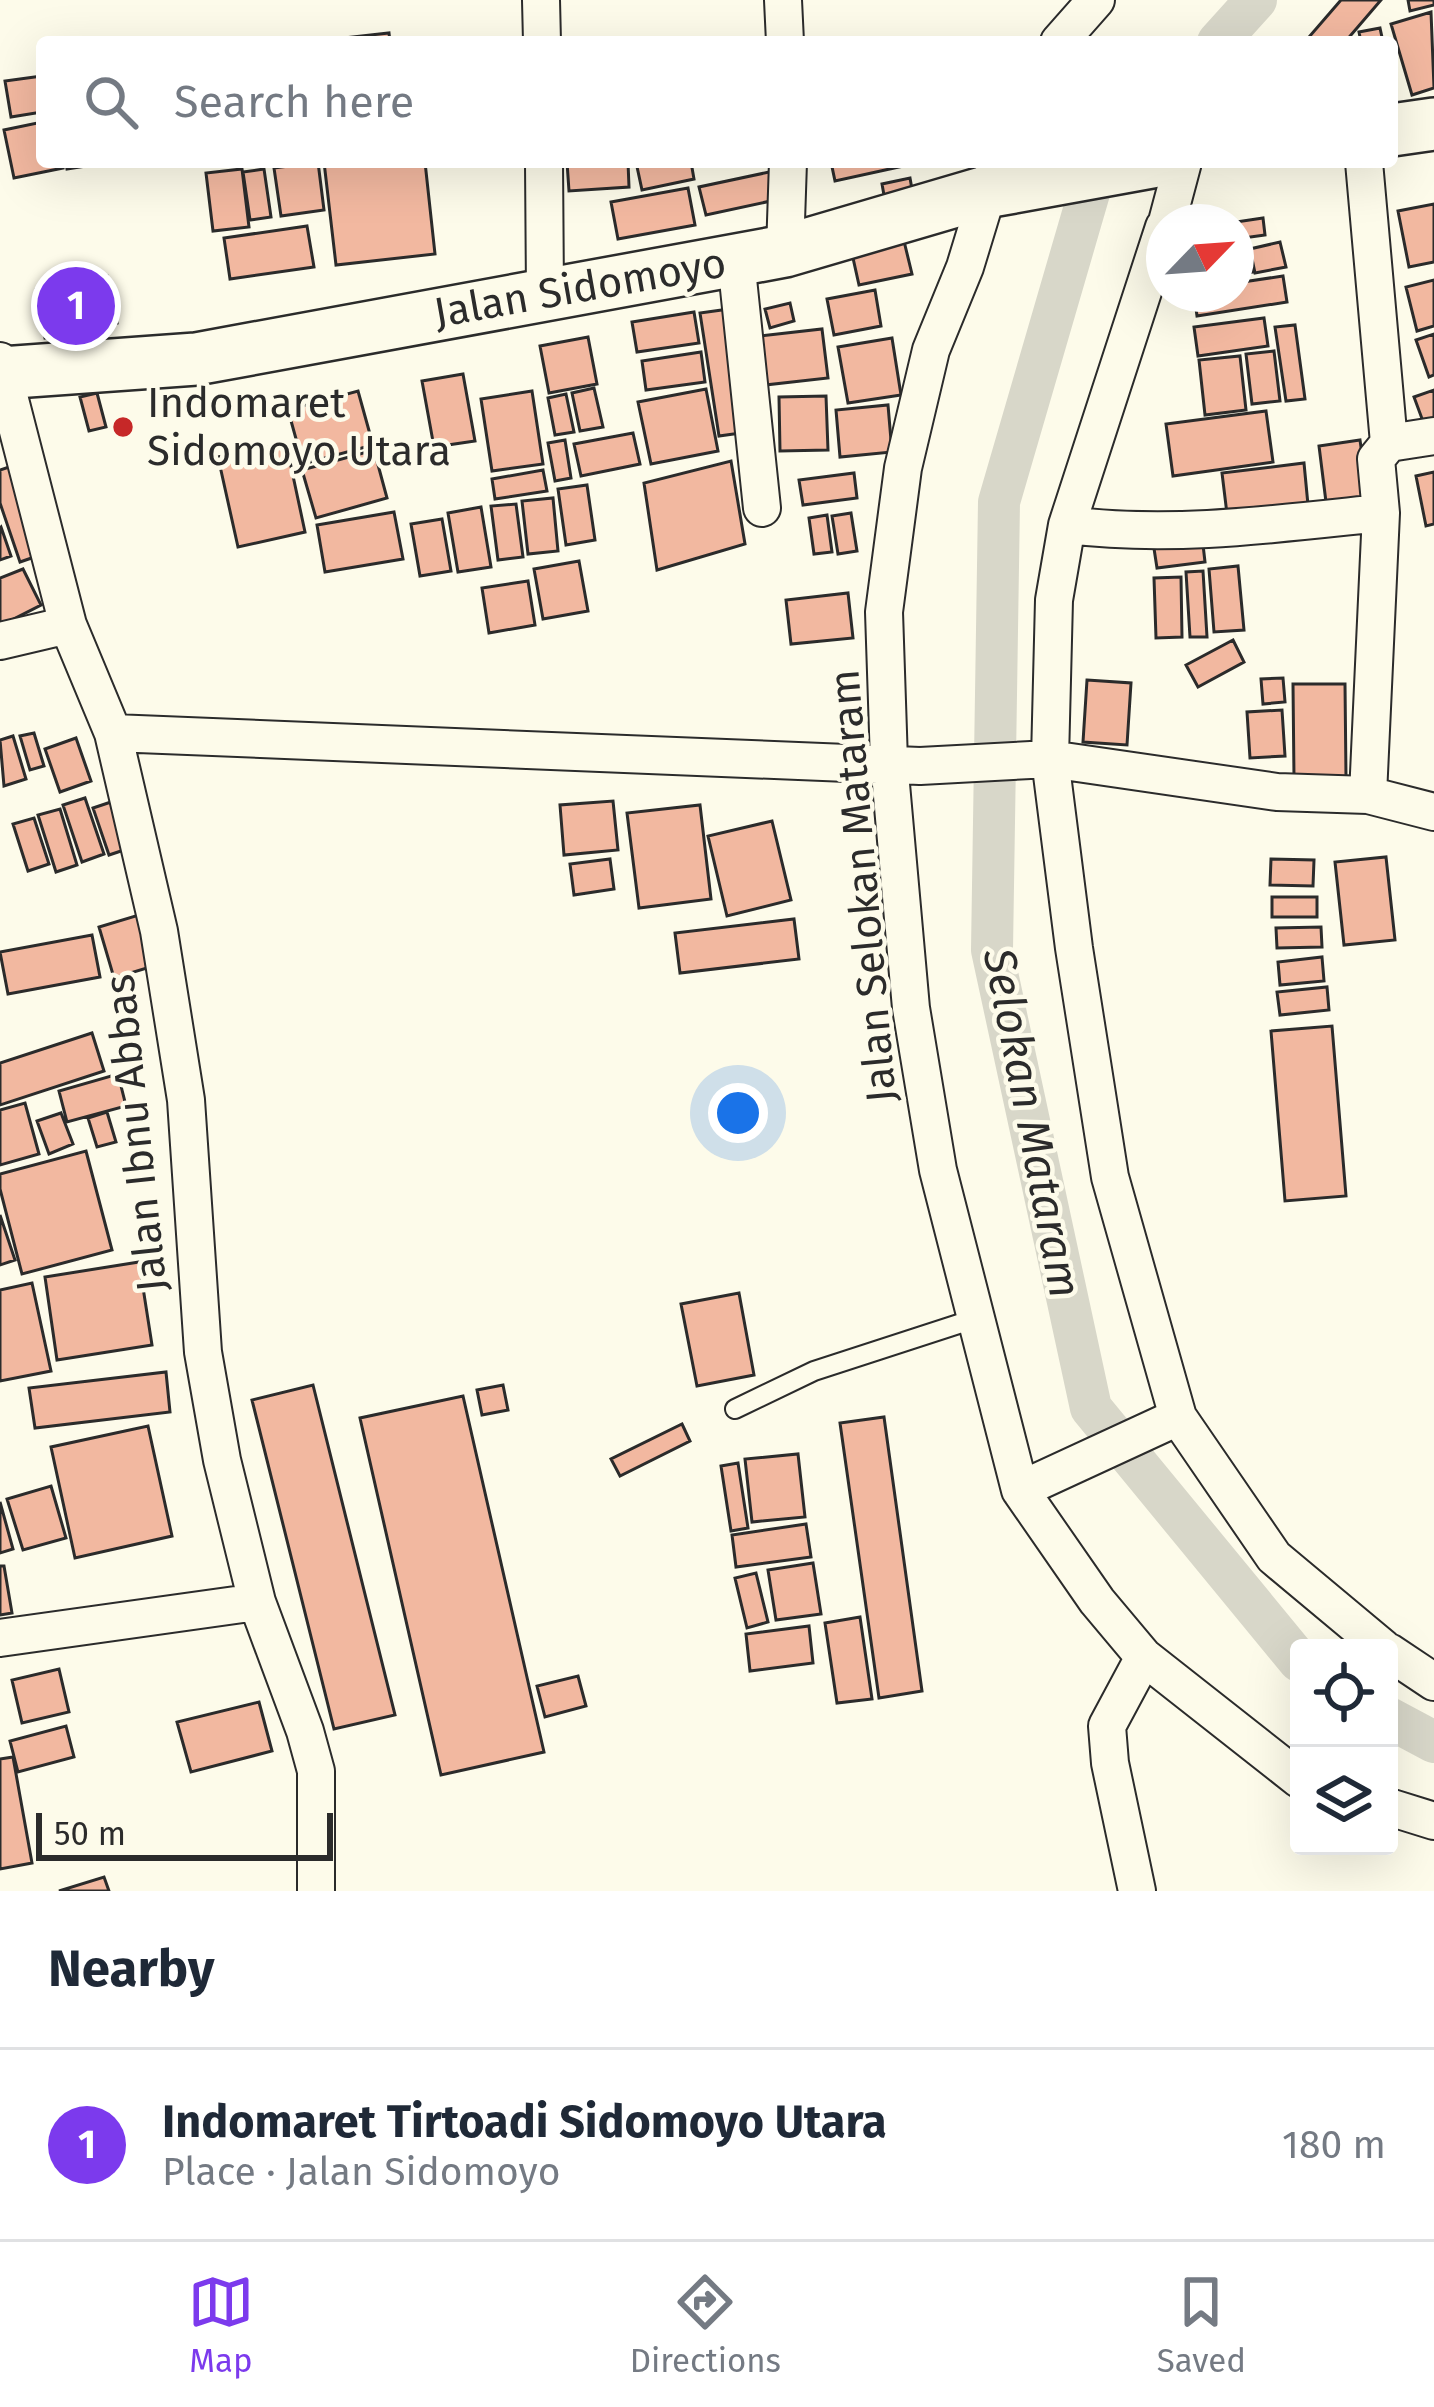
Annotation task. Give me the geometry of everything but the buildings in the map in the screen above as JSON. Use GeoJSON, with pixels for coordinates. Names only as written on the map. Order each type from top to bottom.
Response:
{"type":"FeatureCollection","features":[{"type":"Feature","properties":{"kind":"main road"},"geometry":{"type":"LineString","coordinates":[[1398,129],[1434,124]]}},
{"type":"Feature","properties":{"kind":"main road","name":"Jalan Sidomoyo"},"geometry":{"type":"LineString","coordinates":[[1,369],[196,358],[760,255],[991,177],[1080,168]]}},
{"type":"Feature","properties":{"kind":"street"},"geometry":{"type":"LineString","coordinates":[[541,0],[542,36]]}},
{"type":"Feature","properties":{"kind":"street"},"geometry":{"type":"LineString","coordinates":[[782,0],[785,36]]}},
{"type":"Feature","properties":{"kind":"street"},"geometry":{"type":"LineString","coordinates":[[1064,36],[1096,0]]}},
{"type":"Feature","properties":{"kind":"street"},"geometry":{"type":"LineString","coordinates":[[544,168],[544,293]]}},
{"type":"Feature","properties":{"kind":"street"},"geometry":{"type":"LineString","coordinates":[[762,508],[760,255],[786,168]]}},
{"type":"Feature","properties":{"kind":"street"},"geometry":{"type":"LineString","coordinates":[[1171,204],[1182,168]]}},
{"type":"Feature","properties":{"kind":"street"},"geometry":{"type":"LineString","coordinates":[[1365,168],[1389,443]]}},
{"type":"Feature","properties":{"kind":"street","name":"Jalan Selokan Mataram"},"geometry":{"type":"LineString","coordinates":[[991,177],[965,267],[932,350],[903,468],[884,612],[905,764],[911,1008],[938,1170],[974,1318],[1033,1484],[1097,1601],[1144,1657],[1290,1772]]}},
{"type":"Feature","properties":{"kind":"street"},"geometry":{"type":"LineString","coordinates":[[1146,283],[1067,525],[1054,600],[1050,759],[1110,1177],[1178,1417],[1274,1557],[1373,1639]]}},
{"type":"Feature","properties":{"kind":"street","name":"Jalan Ibnu Abbas"},"geometry":{"type":"LineString","coordinates":[[1,369],[68,625],[113,734],[159,931],[186,1100],[203,1352],[222,1460],[257,1602],[316,1771],[316,1891]]}},
{"type":"Feature","properties":{"kind":"street"},"geometry":{"type":"LineString","coordinates":[[1368,795],[1381,513],[1376,459],[1389,443],[1434,436]]}},
{"type":"Feature","properties":{"kind":"street"},"geometry":{"type":"LineString","coordinates":[[1067,525],[1149,531],[1381,513]]}},
{"type":"Feature","properties":{"kind":"street"},"geometry":{"type":"LineString","coordinates":[[0,640],[68,625]]}},
{"type":"Feature","properties":{"kind":"street"},"geometry":{"type":"LineString","coordinates":[[113,734],[905,764],[1050,759],[1277,792],[1368,795],[1434,812]]}},
{"type":"Feature","properties":{"kind":"street"},"geometry":{"type":"LineString","coordinates":[[1033,1484],[1178,1417]]}},
{"type":"Feature","properties":{"kind":"street"},"geometry":{"type":"LineString","coordinates":[[0,1638],[257,1602]]}},
{"type":"Feature","properties":{"kind":"street"},"geometry":{"type":"LineString","coordinates":[[1138,1891],[1110,1763],[1107,1726],[1144,1657]]}},
{"type":"Feature","properties":{"kind":"street"},"geometry":{"type":"LineString","coordinates":[[1398,1658],[1434,1682]]}},
{"type":"Feature","properties":{"kind":"street"},"geometry":{"type":"LineString","coordinates":[[1398,1810],[1434,1821]]}},
{"type":"Feature","properties":{"kind":"lane"},"geometry":{"type":"LineString","coordinates":[[735,1408],[814,1372],[974,1318]]}},
{"type":"Feature","properties":{"kind":"waterway","name":"Selokan Mataram"},"geometry":{"type":"LineString","coordinates":[[1223,36],[1256,0]]}},
{"type":"Feature","properties":{"kind":"waterway","name":"Selokan Mataram"},"geometry":{"type":"LineString","coordinates":[[1096,168],[999,502],[992,950],[1091,1408],[1290,1650]]}},
{"type":"Feature","properties":{"kind":"waterway","name":"Selokan Mataram"},"geometry":{"type":"LineString","coordinates":[[1398,1723],[1434,1742]]}},
{"type":"Feature","properties":{"kind":"place","name":"Indomaret Tirtoadi Sidomoyo Utara"},"geometry":{"type":"Point","coordinates":[76,306]}},
{"type":"Feature","properties":{"kind":"place","name":"Indomaret Sidomoyo Utara"},"geometry":{"type":"Point","coordinates":[123,427]}}]}
